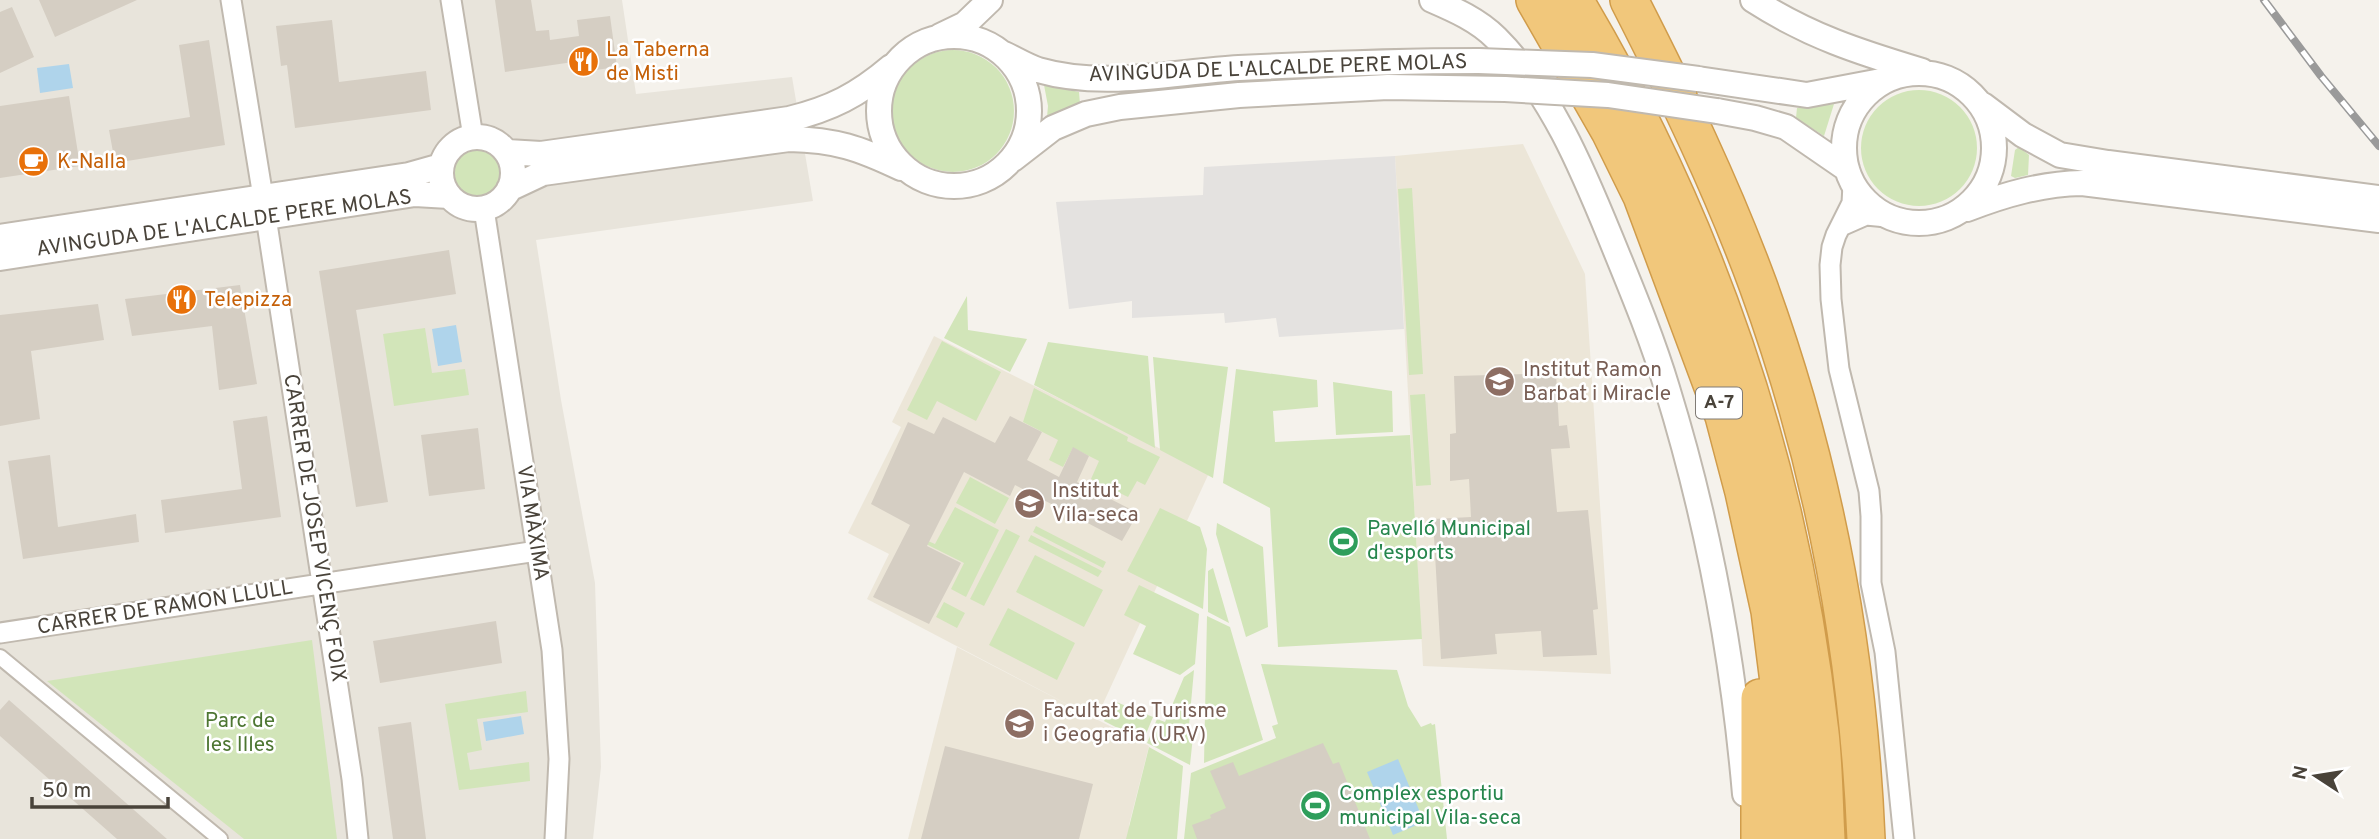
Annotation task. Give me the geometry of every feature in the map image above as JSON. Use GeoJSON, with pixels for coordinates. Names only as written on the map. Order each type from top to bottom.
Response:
{"type":"FeatureCollection","features":[{"type":"Feature","properties":{"kind":"highway","name":"A-7"},"geometry":{"type":"LineString","coordinates":[[1535,0],[1610,131],[1642,196],[1724,416],[1750,514],[1770,611],[1787,745],[1793,839]]}},
{"type":"Feature","properties":{"kind":"highway","name":"A-7"},"geometry":{"type":"LineString","coordinates":[[1574,0],[1598,40],[1665,170],[1704,259],[1740,359],[1767,450],[1804,612],[1821,736],[1826,839]]}},
{"type":"Feature","properties":{"kind":"highway"},"geometry":{"type":"LineString","coordinates":[[1629,0],[1691,127],[1733,223],[1758,284],[1798,408],[1830,537],[1850,651],[1861,754],[1866,839]]}},
{"type":"Feature","properties":{"kind":"highway"},"geometry":{"type":"LineString","coordinates":[[1724,416],[1723,457],[1749,599],[1760,707],[1760,839]]}},
{"type":"Feature","properties":{"kind":"highway"},"geometry":{"type":"LineString","coordinates":[[1821,736],[1836,771],[1840,839]]}},
{"type":"Feature","properties":{"kind":"street","name":"CARRER DE JOSEP VICENÇ FOIX"},"geometry":{"type":"LineString","coordinates":[[231,0],[352,779],[358,839]]}},
{"type":"Feature","properties":{"kind":"street"},"geometry":{"type":"LineString","coordinates":[[451,0],[472,137]]}},
{"type":"Feature","properties":{"kind":"street"},"geometry":{"type":"LineString","coordinates":[[506,152],[541,154],[820,112],[868,86],[915,46],[965,24],[990,0]]}},
{"type":"Feature","properties":{"kind":"street"},"geometry":{"type":"LineString","coordinates":[[1432,0],[1474,20],[1495,37],[1528,76],[1575,153],[1633,292],[1667,386],[1706,532],[1732,676],[1747,839]]}},
{"type":"Feature","properties":{"kind":"street"},"geometry":{"type":"LineString","coordinates":[[1753,0],[1796,25],[1852,50],[1954,81],[2024,135],[2060,155],[2375,197]]}},
{"type":"Feature","properties":{"kind":"street"},"geometry":{"type":"LineString","coordinates":[[509,189],[543,173],[789,139],[824,140],[850,146],[928,183],[951,188],[974,185],[995,176],[1013,159],[1025,139],[1030,116],[1028,93],[1018,72],[1004,54],[984,41],[961,36],[937,37]]}},
{"type":"Feature","properties":{"kind":"street","name":"AVINGUDA DE L'ALCALDE PERE MOLAS"},"geometry":{"type":"LineString","coordinates":[[1004,54],[1034,69],[1095,79],[1130,79],[1234,68],[1384,61],[1479,61],[1592,65],[1807,95],[1888,80]]}},
{"type":"Feature","properties":{"kind":"street"},"geometry":{"type":"LineString","coordinates":[[897,62],[884,83],[878,107],[881,131],[891,154],[908,172]]}},
{"type":"Feature","properties":{"kind":"street"},"geometry":{"type":"LineString","coordinates":[[1904,839],[1885,652],[1871,583],[1871,516],[1868,491],[1839,369],[1830,265],[1832,247],[1852,203],[1845,142],[1851,116],[1873,89],[1888,80],[1905,74],[1940,76]]}},
{"type":"Feature","properties":{"kind":"street","name":"AVINGUDA DE L'ALCALDE PERE MOLAS"},"geometry":{"type":"LineString","coordinates":[[1013,159],[1053,128],[1086,114],[1120,107],[1239,94],[1388,87],[1505,89],[1608,95],[1755,118],[1786,127],[1802,136],[1850,177]]}},
{"type":"Feature","properties":{"kind":"street"},"geometry":{"type":"LineString","coordinates":[[1960,212],[1976,198],[1988,180],[1994,160],[1994,139],[1989,118],[1978,100]]}},
{"type":"Feature","properties":{"kind":"street"},"geometry":{"type":"LineString","coordinates":[[472,137],[491,140],[506,152],[513,170],[509,189],[503,198],[484,209],[464,207],[449,197],[441,177],[441,166],[452,147],[472,137]]}},
{"type":"Feature","properties":{"kind":"street","name":"AVINGUDA DE L'ALCALDE PERE MOLAS"},"geometry":{"type":"LineString","coordinates":[[0,258],[265,207],[441,166]]}},
{"type":"Feature","properties":{"kind":"street"},"geometry":{"type":"LineString","coordinates":[[1850,177],[1867,203],[1887,217]]}},
{"type":"Feature","properties":{"kind":"street"},"geometry":{"type":"LineString","coordinates":[[1841,226],[1866,215],[1887,217],[1901,222],[1931,223],[2036,186],[2082,183],[2379,220]]}},
{"type":"Feature","properties":{"kind":"street","name":"AVINGUDA DE L'ALCALDE PERE MOLAS"},"geometry":{"type":"LineString","coordinates":[[0,237],[265,207],[415,194],[449,197]]}},
{"type":"Feature","properties":{"kind":"street","name":"VIA MÀXIMA"},"geometry":{"type":"LineString","coordinates":[[484,209],[552,650],[559,759],[555,839]]}},
{"type":"Feature","properties":{"kind":"street","name":"CARRER DE RAMON LLULL"},"geometry":{"type":"LineString","coordinates":[[0,633],[537,551]]}},
{"type":"Feature","properties":{"kind":"street"},"geometry":{"type":"LineString","coordinates":[[0,657],[220,839]]}},
{"type":"Feature","properties":{"kind":"shaded area"},"geometry":{"type":"Polygon","coordinates":[[[0,0],[622,0],[636,94],[792,77],[813,201],[536,240],[561,400],[595,583],[601,767],[593,839],[0,839],[0,0]]]}},
{"type":"Feature","properties":{"kind":"shaded area","name":"Institut Ramon Barbat i Miracle"},"geometry":{"type":"Polygon","coordinates":[[[1523,144],[1585,274],[1611,674],[1423,666],[1395,156],[1523,144]]]}},
{"type":"Feature","properties":{"kind":"shaded area"},"geometry":{"type":"Polygon","coordinates":[[[1395,156],[1404,329],[1279,337],[1276,318],[1225,323],[1224,313],[1132,318],[1132,301],[1069,309],[1056,202],[1203,195],[1204,167],[1395,156]]]}},
{"type":"Feature","properties":{"kind":"shaded area","name":"Institut Vila-seca"},"geometry":{"type":"Polygon","coordinates":[[[934,336],[1209,473],[1096,719],[1149,746],[1129,825],[1130,839],[908,839],[957,647],[1088,715],[867,599],[889,554],[848,533],[901,427],[892,422],[934,336]]]}},
{"type":"Feature","properties":{"kind":"green space"},"geometry":{"type":"Polygon","coordinates":[[[953,50],[976,55],[996,68],[1009,88],[1014,111],[1009,134],[996,154],[976,167],[953,172],[930,167],[910,154],[897,134],[892,111],[897,88],[910,68],[930,55],[953,50]]]}},
{"type":"Feature","properties":{"kind":"green space"},"geometry":{"type":"Polygon","coordinates":[[[1044,85],[1079,92],[1080,104],[1047,117],[1044,85]]]}},
{"type":"Feature","properties":{"kind":"green space"},"geometry":{"type":"Polygon","coordinates":[[[1919,90],[1941,94],[1960,107],[1973,126],[1977,148],[1973,170],[1960,189],[1941,202],[1919,206],[1897,202],[1878,189],[1865,170],[1861,148],[1865,126],[1878,107],[1897,94],[1919,90]]]}},
{"type":"Feature","properties":{"kind":"green space"},"geometry":{"type":"Polygon","coordinates":[[[1834,104],[1824,136],[1796,118],[1797,108],[1834,104]]]}},
{"type":"Feature","properties":{"kind":"green space"},"geometry":{"type":"Polygon","coordinates":[[[2019,147],[2029,155],[2028,175],[2015,178],[2011,176],[2015,150],[2019,147]]]}},
{"type":"Feature","properties":{"kind":"green space"},"geometry":{"type":"Polygon","coordinates":[[[477,148],[496,155],[503,174],[496,193],[477,200],[458,193],[451,174],[458,155],[477,148]]]}},
{"type":"Feature","properties":{"kind":"green space"},"geometry":{"type":"Polygon","coordinates":[[[1412,188],[1423,374],[1409,375],[1398,189],[1412,188]]]}},
{"type":"Feature","properties":{"kind":"green space"},"geometry":{"type":"Polygon","coordinates":[[[967,296],[968,330],[1027,339],[1010,372],[944,338],[967,296]]]}},
{"type":"Feature","properties":{"kind":"green space"},"geometry":{"type":"Polygon","coordinates":[[[425,328],[432,373],[465,369],[469,395],[394,406],[383,334],[425,328]]]}},
{"type":"Feature","properties":{"kind":"green space"},"geometry":{"type":"Polygon","coordinates":[[[942,341],[1001,372],[976,421],[937,401],[927,420],[907,410],[942,341]]]}},
{"type":"Feature","properties":{"kind":"green space"},"geometry":{"type":"Polygon","coordinates":[[[1048,342],[1148,356],[1155,448],[1034,385],[1048,342]]]}},
{"type":"Feature","properties":{"kind":"green space"},"geometry":{"type":"Polygon","coordinates":[[[1153,357],[1228,367],[1213,478],[1160,450],[1153,357]]]}},
{"type":"Feature","properties":{"kind":"green space","name":"Pavelló Municipal d'esports"},"geometry":{"type":"Polygon","coordinates":[[[1236,369],[1317,380],[1318,407],[1273,411],[1275,442],[1410,435],[1422,639],[1278,647],[1270,508],[1223,483],[1236,369]]]}},
{"type":"Feature","properties":{"kind":"green space"},"geometry":{"type":"Polygon","coordinates":[[[1333,382],[1392,391],[1393,432],[1336,435],[1333,382]]]}},
{"type":"Feature","properties":{"kind":"green space"},"geometry":{"type":"Polygon","coordinates":[[[1034,388],[1128,437],[1127,441],[1160,457],[1145,485],[1137,481],[1128,497],[1091,479],[1099,461],[1073,448],[1063,467],[1049,460],[1058,440],[1023,422],[1034,388]]]}},
{"type":"Feature","properties":{"kind":"green space"},"geometry":{"type":"Polygon","coordinates":[[[1425,394],[1431,485],[1416,486],[1410,395],[1425,394]]]}},
{"type":"Feature","properties":{"kind":"green space"},"geometry":{"type":"Polygon","coordinates":[[[970,477],[1009,498],[995,524],[956,503],[970,477]]]}},
{"type":"Feature","properties":{"kind":"green space"},"geometry":{"type":"Polygon","coordinates":[[[955,507],[999,530],[966,597],[951,589],[964,563],[926,544],[928,541],[935,544],[955,507]]]}},
{"type":"Feature","properties":{"kind":"green space"},"geometry":{"type":"Polygon","coordinates":[[[1160,508],[1200,527],[1207,549],[1203,609],[1127,571],[1160,508]]]}},
{"type":"Feature","properties":{"kind":"green space"},"geometry":{"type":"Polygon","coordinates":[[[1217,523],[1263,547],[1268,627],[1246,637],[1216,534],[1217,523]]]}},
{"type":"Feature","properties":{"kind":"green space"},"geometry":{"type":"Polygon","coordinates":[[[1036,526],[1106,562],[1103,568],[1033,532],[1036,526]]]}},
{"type":"Feature","properties":{"kind":"green space"},"geometry":{"type":"Polygon","coordinates":[[[1006,529],[1020,536],[984,606],[970,599],[1006,529]]]}},
{"type":"Feature","properties":{"kind":"green space"},"geometry":{"type":"Polygon","coordinates":[[[1031,535],[1102,571],[1098,577],[1028,541],[1031,535]]]}},
{"type":"Feature","properties":{"kind":"green space"},"geometry":{"type":"Polygon","coordinates":[[[1035,555],[1103,590],[1084,627],[1016,592],[1035,555]]]}},
{"type":"Feature","properties":{"kind":"green space"},"geometry":{"type":"Polygon","coordinates":[[[1213,568],[1229,623],[1208,612],[1208,571],[1213,568]]]}},
{"type":"Feature","properties":{"kind":"green space"},"geometry":{"type":"Polygon","coordinates":[[[1139,585],[1199,614],[1195,664],[1180,675],[1133,654],[1146,626],[1124,615],[1139,585]]]}},
{"type":"Feature","properties":{"kind":"green space"},"geometry":{"type":"Polygon","coordinates":[[[944,602],[965,613],[957,628],[936,617],[944,602]]]}},
{"type":"Feature","properties":{"kind":"green space"},"geometry":{"type":"Polygon","coordinates":[[[1008,608],[1075,643],[1057,680],[989,645],[1008,608]]]}},
{"type":"Feature","properties":{"kind":"green space"},"geometry":{"type":"Polygon","coordinates":[[[1207,616],[1230,627],[1263,740],[1204,763],[1207,616]]]}},
{"type":"Feature","properties":{"kind":"green space","name":"Parc de les Illes"},"geometry":{"type":"Polygon","coordinates":[[[312,640],[337,839],[244,839],[47,681],[312,640]]]}},
{"type":"Feature","properties":{"kind":"green space","name":"Complex esportiu municipal Vila-seca"},"geometry":{"type":"Polygon","coordinates":[[[1261,664],[1397,670],[1408,706],[1421,727],[1435,724],[1447,839],[1184,839],[1191,773],[1276,738],[1272,726],[1278,724],[1261,664]]]}},
{"type":"Feature","properties":{"kind":"green space"},"geometry":{"type":"Polygon","coordinates":[[[1194,670],[1188,736],[1193,736],[1190,765],[1147,743],[1157,719],[1165,722],[1184,677],[1194,670]]]}},
{"type":"Feature","properties":{"kind":"green space"},"geometry":{"type":"Polygon","coordinates":[[[526,691],[528,712],[477,719],[482,750],[467,753],[470,770],[529,762],[530,781],[459,790],[445,704],[526,691]]]}},
{"type":"Feature","properties":{"kind":"green space"},"geometry":{"type":"Polygon","coordinates":[[[1114,701],[1153,717],[1143,741],[1104,721],[1114,701]]]}},
{"type":"Feature","properties":{"kind":"green space"},"geometry":{"type":"Polygon","coordinates":[[[1149,747],[1183,766],[1177,839],[1126,839],[1149,747]]]}},
{"type":"Feature","properties":{"kind":"water"},"geometry":{"type":"Polygon","coordinates":[[[69,64],[73,88],[40,93],[37,68],[69,64]]]}},
{"type":"Feature","properties":{"kind":"water"},"geometry":{"type":"Polygon","coordinates":[[[456,325],[462,362],[438,366],[432,329],[456,325]]]}},
{"type":"Feature","properties":{"kind":"water"},"geometry":{"type":"Polygon","coordinates":[[[521,716],[524,734],[486,741],[483,722],[521,716]]]}},
{"type":"Feature","properties":{"kind":"water"},"geometry":{"type":"Polygon","coordinates":[[[1398,759],[1424,822],[1393,835],[1367,772],[1398,759]]]}},
{"type":"Feature","properties":{"kind":"building"},"geometry":{"type":"Polygon","coordinates":[[[39,0],[137,0],[55,37],[39,0]]]}},
{"type":"Feature","properties":{"kind":"building"},"geometry":{"type":"Polygon","coordinates":[[[495,0],[531,0],[536,31],[549,30],[550,40],[579,36],[577,20],[610,16],[617,67],[575,73],[573,62],[505,72],[495,0]]]}},
{"type":"Feature","properties":{"kind":"building"},"geometry":{"type":"Polygon","coordinates":[[[12,7],[34,57],[0,73],[0,12],[12,7]]]}},
{"type":"Feature","properties":{"kind":"building"},"geometry":{"type":"Polygon","coordinates":[[[332,20],[339,82],[426,71],[431,110],[295,128],[287,65],[281,66],[276,26],[332,20]]]}},
{"type":"Feature","properties":{"kind":"building"},"geometry":{"type":"Polygon","coordinates":[[[209,40],[225,145],[115,163],[109,130],[190,117],[179,45],[209,40]]]}},
{"type":"Feature","properties":{"kind":"building"},"geometry":{"type":"Polygon","coordinates":[[[69,96],[80,166],[0,178],[0,106],[69,96]]]}},
{"type":"Feature","properties":{"kind":"building"},"geometry":{"type":"Polygon","coordinates":[[[449,250],[456,294],[356,310],[388,502],[356,507],[319,271],[449,250]]]}},
{"type":"Feature","properties":{"kind":"building"},"geometry":{"type":"Polygon","coordinates":[[[240,285],[257,384],[219,390],[212,326],[132,336],[125,299],[240,285]]]}},
{"type":"Feature","properties":{"kind":"building"},"geometry":{"type":"Polygon","coordinates":[[[98,304],[104,340],[31,351],[40,419],[0,426],[0,315],[98,304]]]}},
{"type":"Feature","properties":{"kind":"building"},"geometry":{"type":"Polygon","coordinates":[[[1556,373],[1559,426],[1567,425],[1570,448],[1551,449],[1557,512],[1588,510],[1598,609],[1593,610],[1597,655],[1543,657],[1541,631],[1495,634],[1497,654],[1441,659],[1433,519],[1471,517],[1469,479],[1450,481],[1450,434],[1456,433],[1454,376],[1556,373]]]}},
{"type":"Feature","properties":{"kind":"building"},"geometry":{"type":"Polygon","coordinates":[[[267,416],[281,517],[165,533],[161,500],[242,489],[233,421],[267,416]]]}},
{"type":"Feature","properties":{"kind":"building"},"geometry":{"type":"Polygon","coordinates":[[[1010,416],[1042,432],[1027,460],[1059,477],[1073,447],[1089,456],[1077,482],[1138,513],[1122,541],[1015,485],[1010,496],[964,472],[927,546],[961,563],[929,624],[873,597],[910,525],[871,504],[908,422],[934,434],[943,417],[995,443],[1010,416]]]}},
{"type":"Feature","properties":{"kind":"building"},"geometry":{"type":"Polygon","coordinates":[[[478,428],[485,489],[429,496],[421,435],[478,428]]]}},
{"type":"Feature","properties":{"kind":"building"},"geometry":{"type":"Polygon","coordinates":[[[50,455],[58,527],[136,514],[139,542],[23,559],[8,461],[50,455]]]}},
{"type":"Feature","properties":{"kind":"building"},"geometry":{"type":"Polygon","coordinates":[[[496,621],[502,663],[380,683],[373,641],[496,621]]]}},
{"type":"Feature","properties":{"kind":"building"},"geometry":{"type":"Polygon","coordinates":[[[9,700],[167,839],[117,839],[0,736],[0,710],[9,700]]]}},
{"type":"Feature","properties":{"kind":"building"},"geometry":{"type":"Polygon","coordinates":[[[411,722],[426,839],[393,839],[378,727],[411,722]]]}},
{"type":"Feature","properties":{"kind":"building"},"geometry":{"type":"Polygon","coordinates":[[[1323,743],[1333,764],[1339,762],[1370,839],[1197,839],[1192,825],[1211,818],[1210,815],[1226,808],[1210,771],[1233,762],[1239,776],[1323,743]]]}},
{"type":"Feature","properties":{"kind":"building"},"geometry":{"type":"Polygon","coordinates":[[[945,746],[1093,784],[1079,839],[921,839],[945,746]]]}},
{"type":"Feature","properties":{"kind":"railway"},"geometry":{"type":"LineString","coordinates":[[2264,0],[2321,76],[2379,146]]}},
{"type":"Feature","properties":{"kind":"place","name":"La Taberna de Misti"},"geometry":{"type":"Point","coordinates":[583,62]}},
{"type":"Feature","properties":{"kind":"place","name":"K-Nalla"},"geometry":{"type":"Point","coordinates":[34,162]}},
{"type":"Feature","properties":{"kind":"place","name":"Telepizza"},"geometry":{"type":"Point","coordinates":[181,300]}},
{"type":"Feature","properties":{"kind":"place","name":"Institut Ramon Barbat i Miracle"},"geometry":{"type":"Point","coordinates":[1500,382]}},
{"type":"Feature","properties":{"kind":"place","name":"Institut Vila-seca"},"geometry":{"type":"Point","coordinates":[1029,503]}},
{"type":"Feature","properties":{"kind":"place","name":"Pavelló Municipal d'esports"},"geometry":{"type":"Point","coordinates":[1344,541]}},
{"type":"Feature","properties":{"kind":"place","name":"Facultat de Turisme i Geografia (URV)"},"geometry":{"type":"Point","coordinates":[1020,723]}},
{"type":"Feature","properties":{"kind":"place","name":"Complex esportiu municipal Vila-seca"},"geometry":{"type":"Point","coordinates":[1316,806]}}]}
